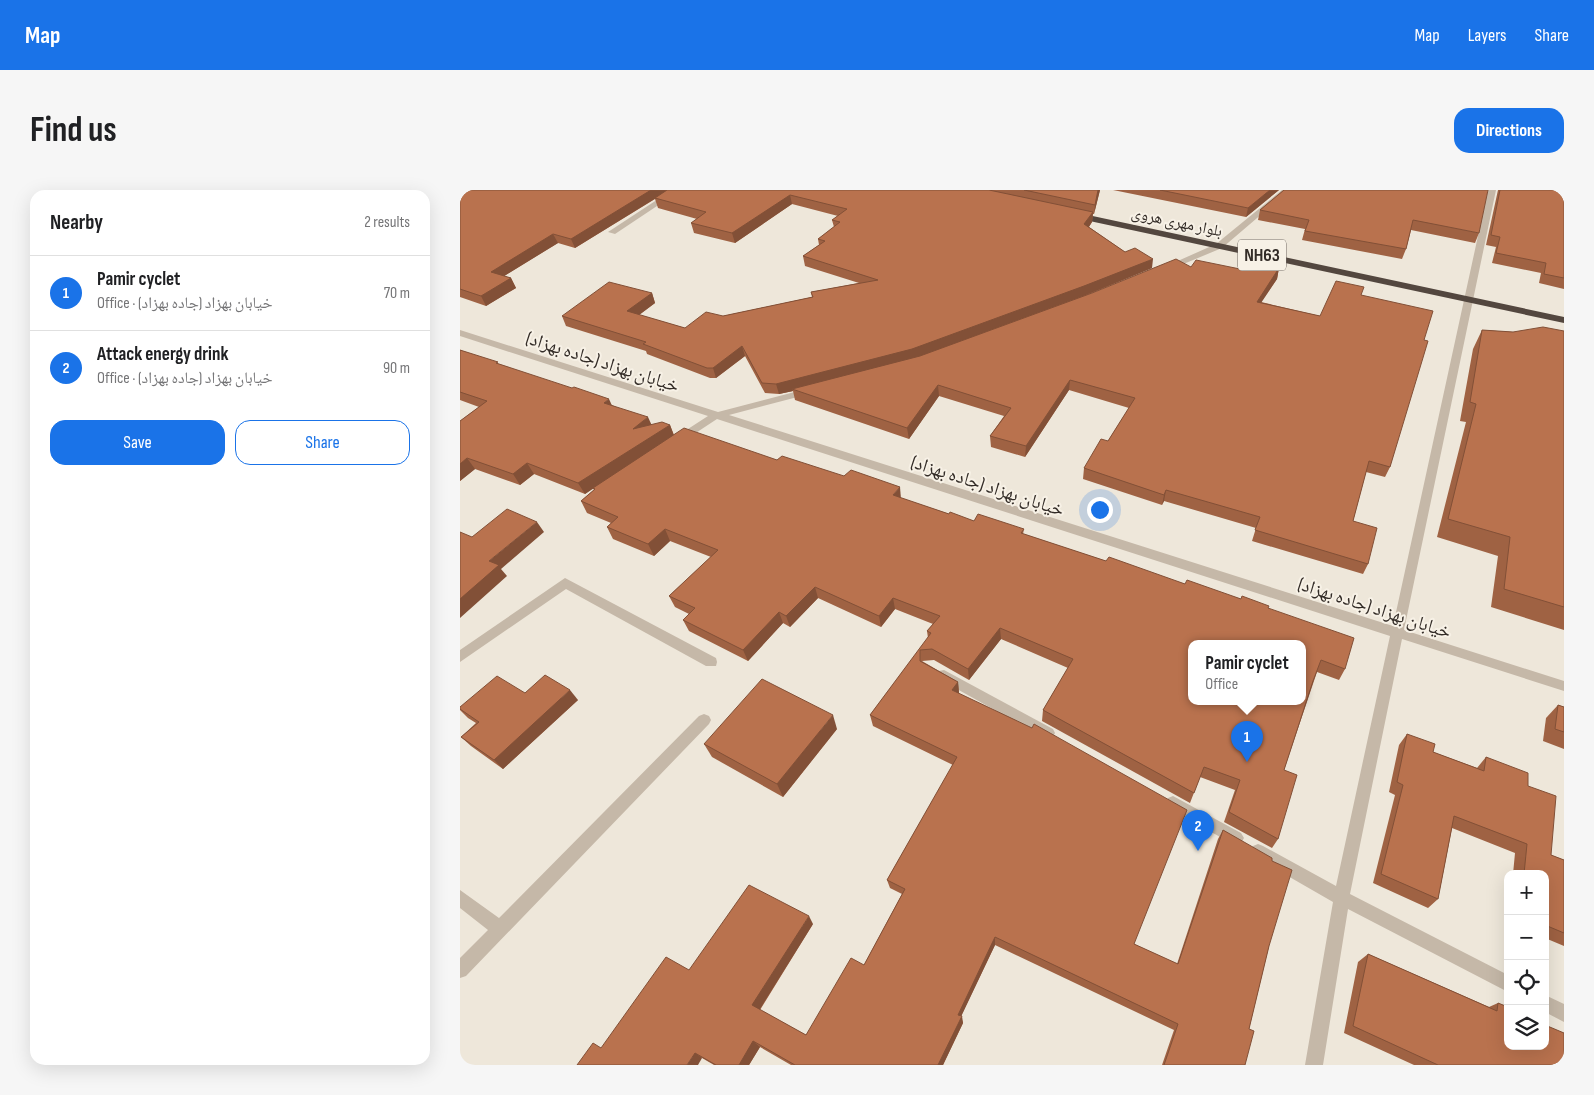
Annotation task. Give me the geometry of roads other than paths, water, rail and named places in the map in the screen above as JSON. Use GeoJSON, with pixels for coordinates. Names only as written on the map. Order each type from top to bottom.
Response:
{"type":"FeatureCollection","features":[{"type":"Feature","properties":{"kind":"highway","name":"بلوار مهری هروی"},"geometry":{"type":"LineString","coordinates":[[1065,213],[1564,320]]}},
{"type":"Feature","properties":{"kind":"street"},"geometry":{"type":"LineString","coordinates":[[612,232],[677,190]]}},
{"type":"Feature","properties":{"kind":"street"},"geometry":{"type":"LineString","coordinates":[[1158,271],[1219,246],[1286,190]]}},
{"type":"Feature","properties":{"kind":"street"},"geometry":{"type":"LineString","coordinates":[[1314,1065],[1342,898],[1397,632],[1471,300],[1492,190]]}},
{"type":"Feature","properties":{"kind":"street","name":"خیابان بهزاد (جاده بهزاد)"},"geometry":{"type":"LineString","coordinates":[[460,333],[714,416],[1564,686]]}},
{"type":"Feature","properties":{"kind":"street"},"geometry":{"type":"LineString","coordinates":[[666,448],[714,416],[820,388]]}},
{"type":"Feature","properties":{"kind":"street"},"geometry":{"type":"LineString","coordinates":[[462,653],[564,583],[711,662]]}},
{"type":"Feature","properties":{"kind":"street"},"geometry":{"type":"LineString","coordinates":[[928,666],[1058,738]]}},
{"type":"Feature","properties":{"kind":"street"},"geometry":{"type":"LineString","coordinates":[[460,970],[704,720]]}},
{"type":"Feature","properties":{"kind":"street"},"geometry":{"type":"LineString","coordinates":[[1161,796],[1342,898],[1504,982]]}},
{"type":"Feature","properties":{"kind":"street"},"geometry":{"type":"LineString","coordinates":[[460,898],[499,928]]}},
{"type":"Feature","properties":{"kind":"street"},"geometry":{"type":"LineString","coordinates":[[1549,1005],[1564,1013]]}},
{"type":"Feature","properties":{"kind":"place","name":"Pamir cyclet"},"geometry":{"type":"Point","coordinates":[1247,762]}},
{"type":"Feature","properties":{"kind":"place","name":"Attack energy drink"},"geometry":{"type":"Point","coordinates":[1198,851]}}]}
